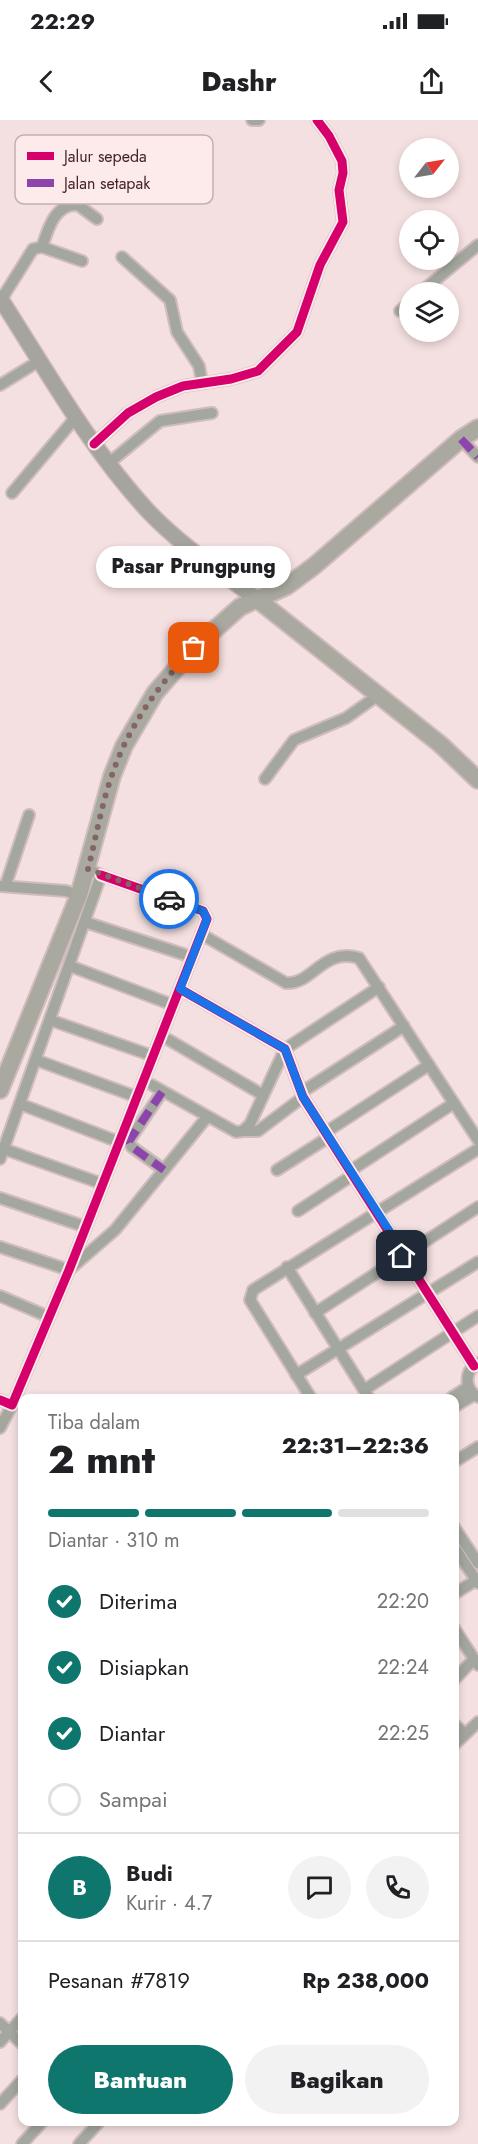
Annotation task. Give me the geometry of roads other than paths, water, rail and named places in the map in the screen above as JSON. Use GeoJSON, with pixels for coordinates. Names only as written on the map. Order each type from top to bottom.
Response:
{"type":"FeatureCollection","features":[{"type":"Feature","properties":{"kind":"main road"},"geometry":{"type":"LineString","coordinates":[[1,299],[94,444],[159,522],[440,744],[478,779]]}},
{"type":"Feature","properties":{"kind":"main road"},"geometry":{"type":"LineString","coordinates":[[0,1090],[79,895],[94,872],[112,776],[124,746],[155,693],[194,648],[240,607],[287,586],[314,566],[461,439],[478,428]]}},
{"type":"Feature","properties":{"kind":"street"},"geometry":{"type":"LineString","coordinates":[[252,120],[259,120]]}},
{"type":"Feature","properties":{"kind":"street"},"geometry":{"type":"LineString","coordinates":[[94,444],[137,407],[183,386],[231,379],[258,371],[290,341],[303,320],[320,266],[341,228],[343,215],[339,190],[343,173],[342,161],[329,136],[317,120]]}},
{"type":"Feature","properties":{"kind":"street"},"geometry":{"type":"LineString","coordinates":[[42,247],[49,224],[67,207],[78,205],[97,219]]}},
{"type":"Feature","properties":{"kind":"street"},"geometry":{"type":"LineString","coordinates":[[433,282],[478,244]]}},
{"type":"Feature","properties":{"kind":"street"},"geometry":{"type":"LineString","coordinates":[[1,299],[33,249],[42,247],[82,261]]}},
{"type":"Feature","properties":{"kind":"street"},"geometry":{"type":"LineString","coordinates":[[122,257],[170,300],[177,332],[199,366],[202,382]]}},
{"type":"Feature","properties":{"kind":"street"},"geometry":{"type":"LineString","coordinates":[[0,385],[39,361]]}},
{"type":"Feature","properties":{"kind":"street"},"geometry":{"type":"LineString","coordinates":[[109,463],[160,421],[212,413]]}},
{"type":"Feature","properties":{"kind":"street"},"geometry":{"type":"LineString","coordinates":[[12,493],[76,417]]}},
{"type":"Feature","properties":{"kind":"street"},"geometry":{"type":"LineString","coordinates":[[461,439],[478,457]]}},
{"type":"Feature","properties":{"kind":"street"},"geometry":{"type":"LineString","coordinates":[[265,779],[294,740],[346,718],[377,696]]}},
{"type":"Feature","properties":{"kind":"street"},"geometry":{"type":"LineString","coordinates":[[29,815],[3,885],[79,895]]}},
{"type":"Feature","properties":{"kind":"street"},"geometry":{"type":"LineString","coordinates":[[0,1428],[69,1270],[103,1184],[173,1005],[180,989],[207,919],[203,911],[94,872],[85,922],[2,1154],[103,1184]]}},
{"type":"Feature","properties":{"kind":"street"},"geometry":{"type":"LineString","coordinates":[[85,922],[192,957]]}},
{"type":"Feature","properties":{"kind":"street"},"geometry":{"type":"LineString","coordinates":[[201,934],[286,983],[296,982],[328,959],[354,956],[363,962],[478,1140]]}},
{"type":"Feature","properties":{"kind":"street"},"geometry":{"type":"LineString","coordinates":[[70,966],[173,1005]]}},
{"type":"Feature","properties":{"kind":"street"},"geometry":{"type":"LineString","coordinates":[[243,1131],[250,1124],[285,1049],[379,987]]}},
{"type":"Feature","properties":{"kind":"street"},"geometry":{"type":"LineString","coordinates":[[180,989],[285,1049],[302,1095],[476,1364],[466,1379],[473,1393],[459,1403]]}},
{"type":"Feature","properties":{"kind":"street"},"geometry":{"type":"LineString","coordinates":[[50,1020],[153,1056]]}},
{"type":"Feature","properties":{"kind":"street"},"geometry":{"type":"LineString","coordinates":[[152,1084],[162,1092],[236,1132],[258,1131],[302,1095],[404,1026]]}},
{"type":"Feature","properties":{"kind":"street"},"geometry":{"type":"LineString","coordinates":[[169,1040],[263,1095]]}},
{"type":"Feature","properties":{"kind":"street"},"geometry":{"type":"LineString","coordinates":[[36,1060],[137,1097]]}},
{"type":"Feature","properties":{"kind":"street"},"geometry":{"type":"LineString","coordinates":[[277,1170],[429,1065]]}},
{"type":"Feature","properties":{"kind":"street"},"geometry":{"type":"LineString","coordinates":[[162,1092],[129,1141],[132,1147],[164,1170]]}},
{"type":"Feature","properties":{"kind":"street"},"geometry":{"type":"LineString","coordinates":[[298,1211],[454,1103]]}},
{"type":"Feature","properties":{"kind":"street"},"geometry":{"type":"LineString","coordinates":[[20,1104],[119,1142]]}},
{"type":"Feature","properties":{"kind":"street"},"geometry":{"type":"LineString","coordinates":[[69,1270],[115,1230],[207,1117]]}},
{"type":"Feature","properties":{"kind":"street"},"geometry":{"type":"LineString","coordinates":[[308,1394],[250,1300],[253,1290],[478,1149]]}},
{"type":"Feature","properties":{"kind":"street"},"geometry":{"type":"LineString","coordinates":[[0,1198],[86,1227]]}},
{"type":"Feature","properties":{"kind":"street"},"geometry":{"type":"LineString","coordinates":[[315,1313],[478,1207]]}},
{"type":"Feature","properties":{"kind":"street"},"geometry":{"type":"LineString","coordinates":[[0,1247],[69,1270]]}},
{"type":"Feature","properties":{"kind":"street"},"geometry":{"type":"LineString","coordinates":[[296,1375],[430,1294],[478,1262]]}},
{"type":"Feature","properties":{"kind":"street"},"geometry":{"type":"LineString","coordinates":[[287,1267],[367,1394],[478,1316]]}},
{"type":"Feature","properties":{"kind":"street"},"geometry":{"type":"LineString","coordinates":[[0,1296],[49,1317]]}},
{"type":"Feature","properties":{"kind":"street"},"geometry":{"type":"LineString","coordinates":[[0,1400],[6,1410]]}},
{"type":"Feature","properties":{"kind":"street"},"geometry":{"type":"LineString","coordinates":[[459,1459],[478,1447]]}},
{"type":"Feature","properties":{"kind":"street"},"geometry":{"type":"LineString","coordinates":[[459,1534],[478,1563]]}},
{"type":"Feature","properties":{"kind":"street"},"geometry":{"type":"LineString","coordinates":[[459,1554],[477,1581],[459,1591]]}},
{"type":"Feature","properties":{"kind":"street"},"geometry":{"type":"LineString","coordinates":[[459,1636],[476,1662],[459,1676]]}},
{"type":"Feature","properties":{"kind":"street"},"geometry":{"type":"LineString","coordinates":[[459,1740],[478,1722]]}},
{"type":"Feature","properties":{"kind":"street"},"geometry":{"type":"LineString","coordinates":[[459,1729],[465,1734]]}},
{"type":"Feature","properties":{"kind":"street"},"geometry":{"type":"LineString","coordinates":[[0,2042],[18,2022]]}},
{"type":"Feature","properties":{"kind":"street"},"geometry":{"type":"LineString","coordinates":[[0,2023],[18,2040]]}},
{"type":"Feature","properties":{"kind":"street"},"geometry":{"type":"LineString","coordinates":[[0,2104],[18,2084]]}},
{"type":"Feature","properties":{"kind":"street"},"geometry":{"type":"LineString","coordinates":[[22,2144],[38,2126]]}},
{"type":"Feature","properties":{"kind":"street"},"geometry":{"type":"LineString","coordinates":[[80,2144],[93,2126]]}},
{"type":"Feature","properties":{"kind":"place","name":"Pasar Prungpung"},"geometry":{"type":"Point","coordinates":[194,648]}}]}
